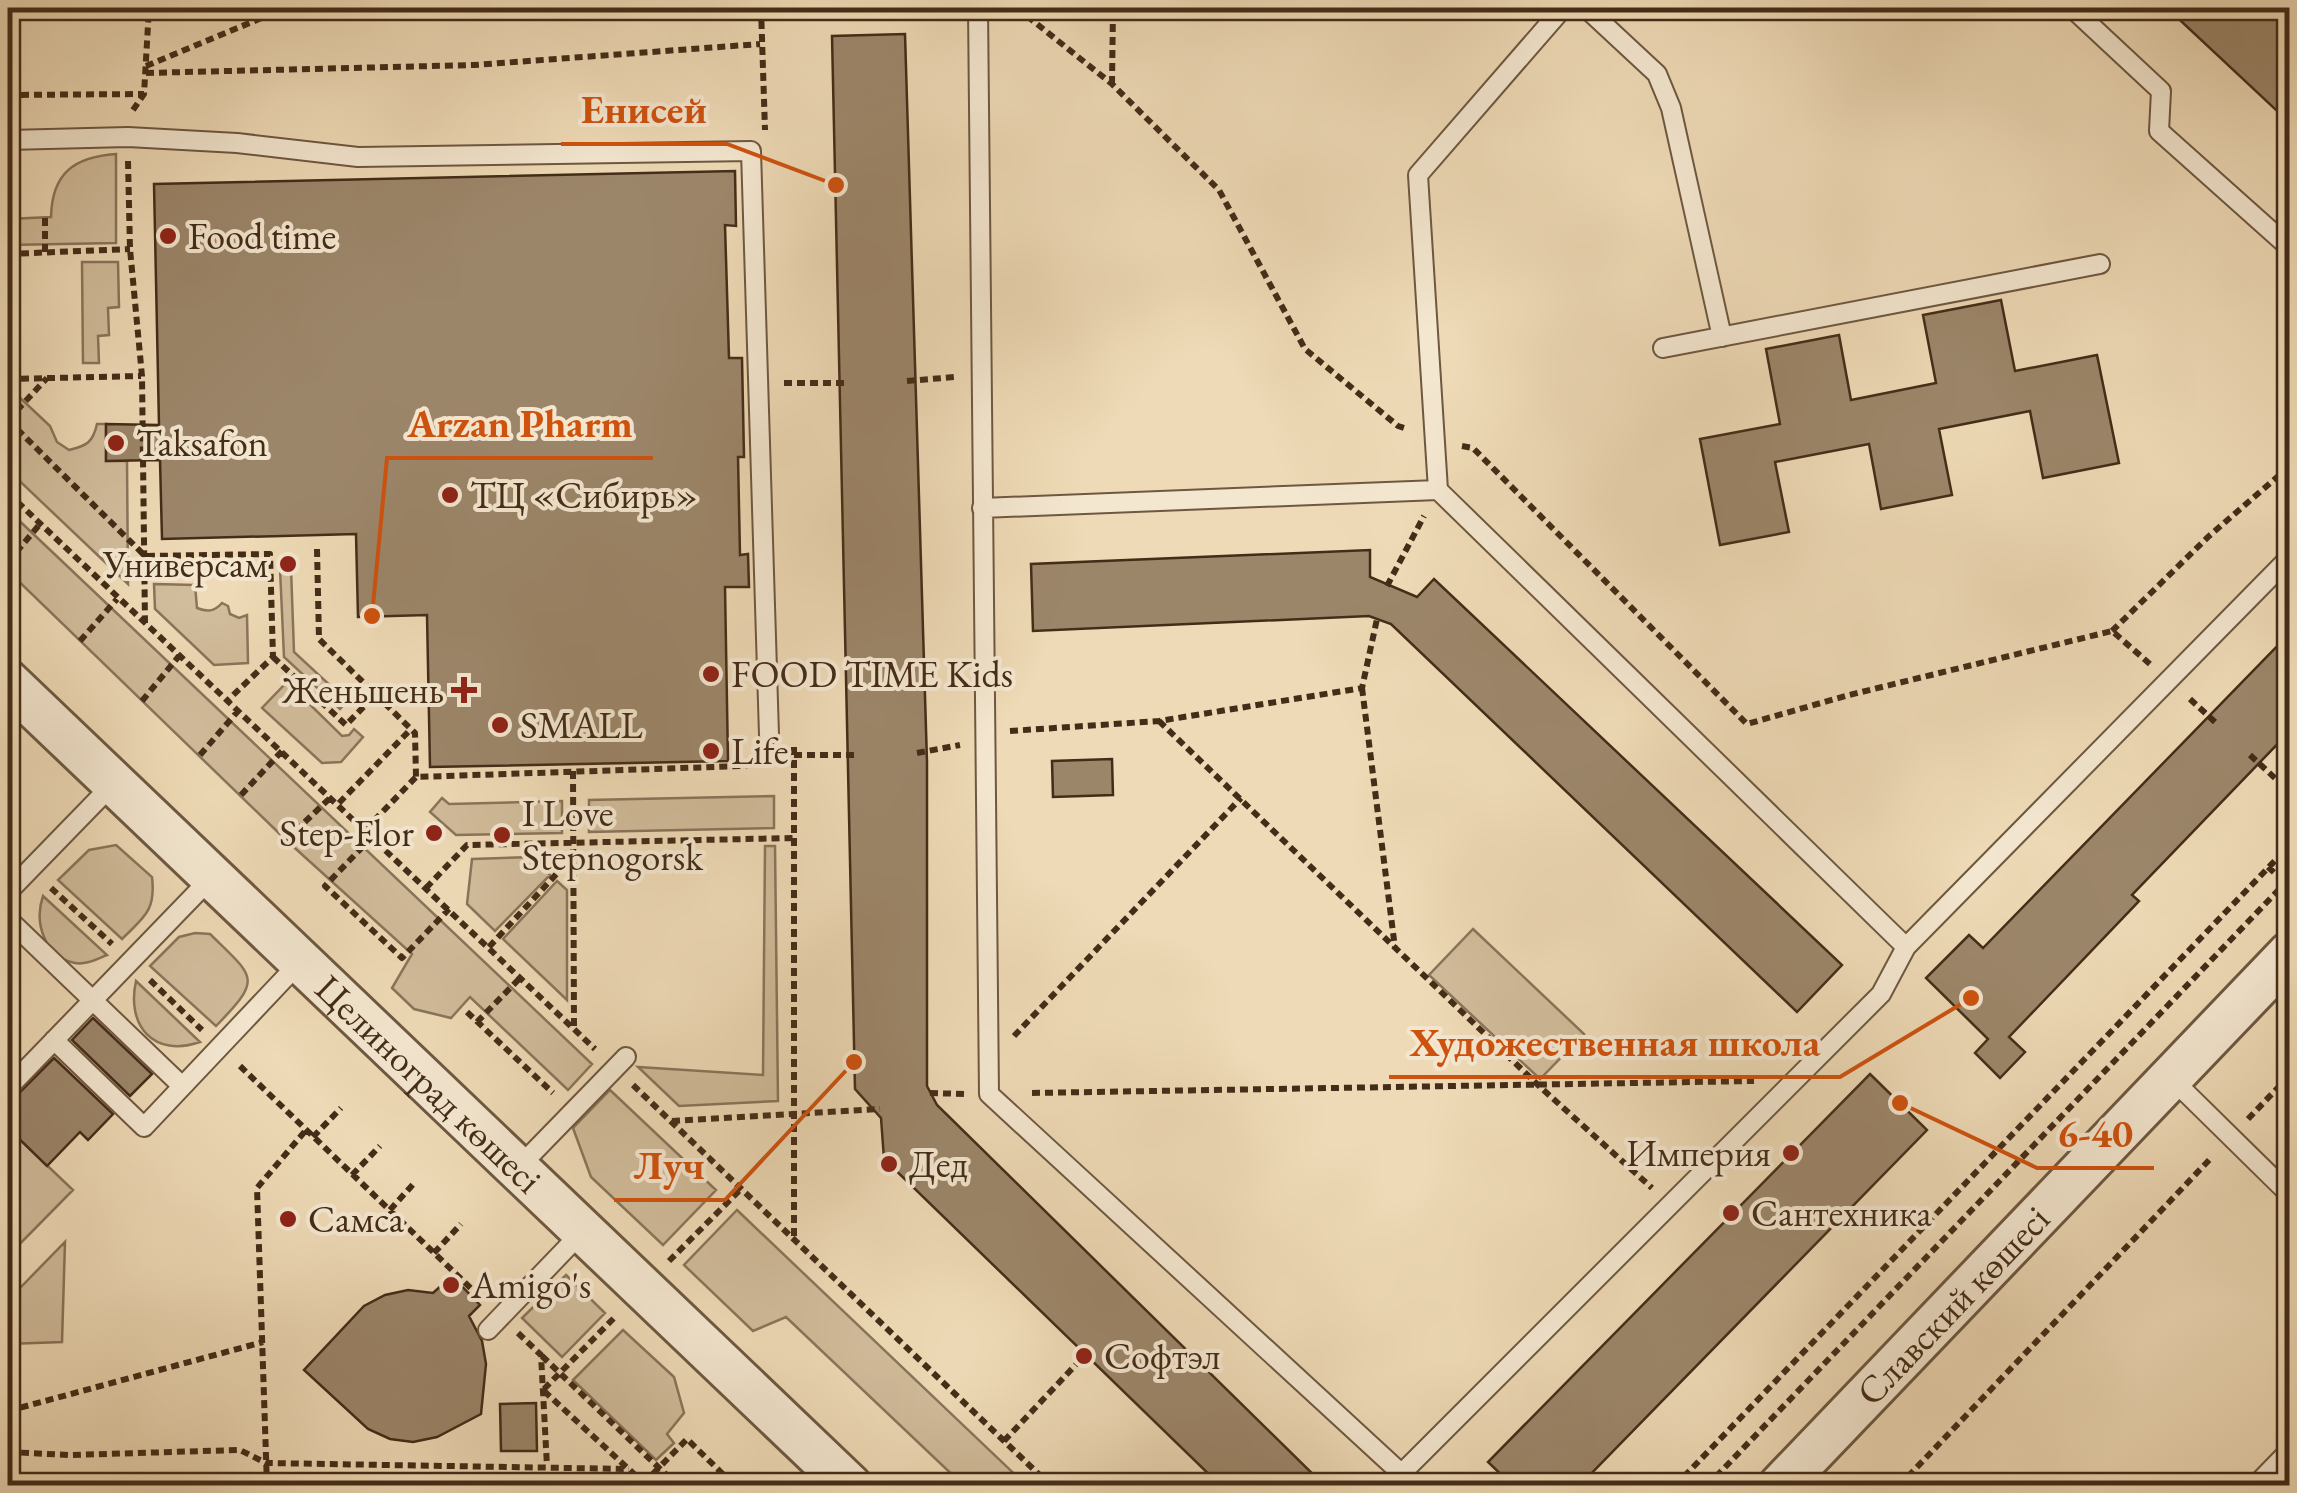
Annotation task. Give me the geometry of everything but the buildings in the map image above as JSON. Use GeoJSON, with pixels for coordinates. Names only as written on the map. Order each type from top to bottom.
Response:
{"type":"FeatureCollection","features":[{"type":"Feature","properties":{"kind":"street","name":"Целиноград көшесі"},"geometry":{"type":"LineString","coordinates":[[8,682],[850,1486]]}},
{"type":"Feature","properties":{"kind":"street","name":"Славский көшесі"},"geometry":{"type":"LineString","coordinates":[[1780,1486],[2290,953]]}},
{"type":"Feature","properties":{"kind":"lane"},"geometry":{"type":"LineString","coordinates":[[978,8],[989,1094],[1408,1479],[1671,1204],[1881,994],[1906,948],[2290,557]]}},
{"type":"Feature","properties":{"kind":"lane"},"geometry":{"type":"LineString","coordinates":[[1563,8],[1418,175],[1438,490],[1906,948]]}},
{"type":"Feature","properties":{"kind":"lane"},"geometry":{"type":"LineString","coordinates":[[1586,8],[1657,74],[1671,108],[1722,337]]}},
{"type":"Feature","properties":{"kind":"lane"},"geometry":{"type":"LineString","coordinates":[[2072,8],[2162,91],[2159,132],[2290,248]]}},
{"type":"Feature","properties":{"kind":"lane"},"geometry":{"type":"LineString","coordinates":[[8,140],[128,138],[358,157],[751,151],[769,735]]}},
{"type":"Feature","properties":{"kind":"lane"},"geometry":{"type":"LineString","coordinates":[[1662,348],[2100,264]]}},
{"type":"Feature","properties":{"kind":"lane"},"geometry":{"type":"LineString","coordinates":[[982,508],[1438,490]]}},
{"type":"Feature","properties":{"kind":"lane"},"geometry":{"type":"LineString","coordinates":[[8,892],[114,784]]}},
{"type":"Feature","properties":{"kind":"lane"},"geometry":{"type":"LineString","coordinates":[[8,1088],[212,876]]}},
{"type":"Feature","properties":{"kind":"lane"},"geometry":{"type":"LineString","coordinates":[[8,919],[182,1086]]}},
{"type":"Feature","properties":{"kind":"lane"},"geometry":{"type":"LineString","coordinates":[[54,1040],[144,1127],[300,962]]}},
{"type":"Feature","properties":{"kind":"lane"},"geometry":{"type":"LineString","coordinates":[[517,1170],[620,1062]]}},
{"type":"Feature","properties":{"kind":"lane"},"geometry":{"type":"LineString","coordinates":[[2170,1076],[2290,1194]]}},
{"type":"Feature","properties":{"kind":"lane"},"geometry":{"type":"LineString","coordinates":[[495,1324],[584,1231]]}},
{"type":"Feature","properties":{"kind":"lane"},"geometry":{"type":"LineString","coordinates":[[2255,1486],[2290,1450]]}},
{"type":"Feature","properties":{"kind":"path"},"geometry":{"type":"LineString","coordinates":[[145,624],[142,376],[130,249],[128,138],[130,114],[144,94],[148,8]]}},
{"type":"Feature","properties":{"kind":"path"},"geometry":{"type":"LineString","coordinates":[[146,69],[264,17],[274,8]]}},
{"type":"Feature","properties":{"kind":"path"},"geometry":{"type":"LineString","coordinates":[[1017,8],[1112,84],[1218,190],[1306,349],[1398,426],[1435,440],[1474,448],[1747,724],[2112,631],[2208,537],[2290,466]]}},
{"type":"Feature","properties":{"kind":"path"},"geometry":{"type":"LineString","coordinates":[[1112,84],[1113,8]]}},
{"type":"Feature","properties":{"kind":"path"},"geometry":{"type":"LineString","coordinates":[[146,69],[474,64],[760,44]]}},
{"type":"Feature","properties":{"kind":"path"},"geometry":{"type":"LineString","coordinates":[[8,95],[144,94]]}},
{"type":"Feature","properties":{"kind":"path"},"geometry":{"type":"LineString","coordinates":[[45,218],[45,253]]}},
{"type":"Feature","properties":{"kind":"path"},"geometry":{"type":"LineString","coordinates":[[8,254],[130,249]]}},
{"type":"Feature","properties":{"kind":"path"},"geometry":{"type":"LineString","coordinates":[[907,381],[981,374]]}},
{"type":"Feature","properties":{"kind":"path"},"geometry":{"type":"LineString","coordinates":[[8,379],[142,376]]}},
{"type":"Feature","properties":{"kind":"path"},"geometry":{"type":"LineString","coordinates":[[47,378],[8,420],[144,556],[270,554],[273,657],[346,725],[376,694]]}},
{"type":"Feature","properties":{"kind":"path"},"geometry":{"type":"LineString","coordinates":[[758,384],[847,383]]}},
{"type":"Feature","properties":{"kind":"path"},"geometry":{"type":"LineString","coordinates":[[1387,586],[1438,490]]}},
{"type":"Feature","properties":{"kind":"path"},"geometry":{"type":"LineString","coordinates":[[8,493],[574,1030],[620,1062],[670,1122],[1051,1486]]}},
{"type":"Feature","properties":{"kind":"path"},"geometry":{"type":"LineString","coordinates":[[8,562],[40,524]]}},
{"type":"Feature","properties":{"kind":"path"},"geometry":{"type":"LineString","coordinates":[[318,550],[320,639],[415,733],[416,777]]}},
{"type":"Feature","properties":{"kind":"path"},"geometry":{"type":"LineString","coordinates":[[80,642],[117,599]]}},
{"type":"Feature","properties":{"kind":"path"},"geometry":{"type":"LineString","coordinates":[[1377,619],[1362,688],[1395,949]]}},
{"type":"Feature","properties":{"kind":"path"},"geometry":{"type":"LineString","coordinates":[[2112,631],[2216,723]]}},
{"type":"Feature","properties":{"kind":"path"},"geometry":{"type":"LineString","coordinates":[[142,701],[179,656]]}},
{"type":"Feature","properties":{"kind":"path"},"geometry":{"type":"LineString","coordinates":[[228,701],[273,657]]}},
{"type":"Feature","properties":{"kind":"path"},"geometry":{"type":"LineString","coordinates":[[916,753],[1000,732],[1159,721],[1362,688]]}},
{"type":"Feature","properties":{"kind":"path"},"geometry":{"type":"LineString","coordinates":[[200,755],[238,711]]}},
{"type":"Feature","properties":{"kind":"path"},"geometry":{"type":"LineString","coordinates":[[1159,721],[1538,1085],[1671,1204]]}},
{"type":"Feature","properties":{"kind":"path"},"geometry":{"type":"LineString","coordinates":[[338,804],[411,729]]}},
{"type":"Feature","properties":{"kind":"path"},"geometry":{"type":"LineString","coordinates":[[241,795],[282,751]]}},
{"type":"Feature","properties":{"kind":"path"},"geometry":{"type":"LineString","coordinates":[[366,830],[416,777],[743,766],[794,756],[858,755]]}},
{"type":"Feature","properties":{"kind":"path"},"geometry":{"type":"LineString","coordinates":[[2250,755],[2290,792]]}},
{"type":"Feature","properties":{"kind":"path"},"geometry":{"type":"LineString","coordinates":[[574,771],[574,1030]]}},
{"type":"Feature","properties":{"kind":"path"},"geometry":{"type":"LineString","coordinates":[[286,840],[331,797]]}},
{"type":"Feature","properties":{"kind":"path"},"geometry":{"type":"LineString","coordinates":[[989,1063],[1241,798]]}},
{"type":"Feature","properties":{"kind":"path"},"geometry":{"type":"LineString","coordinates":[[372,836],[326,886],[338,898],[402,958],[450,910]]}},
{"type":"Feature","properties":{"kind":"path"},"geometry":{"type":"LineString","coordinates":[[426,888],[466,845],[794,838]]}},
{"type":"Feature","properties":{"kind":"path"},"geometry":{"type":"LineString","coordinates":[[1674,1486],[2290,845]]}},
{"type":"Feature","properties":{"kind":"path"},"geometry":{"type":"LineString","coordinates":[[489,946],[574,854]]}},
{"type":"Feature","properties":{"kind":"path"},"geometry":{"type":"LineString","coordinates":[[1707,1486],[2288,883],[2268,867]]}},
{"type":"Feature","properties":{"kind":"path"},"geometry":{"type":"LineString","coordinates":[[30,869],[434,1253],[495,1324],[541,1355],[678,1486]]}},
{"type":"Feature","properties":{"kind":"path"},"geometry":{"type":"LineString","coordinates":[[478,1022],[520,978]]}},
{"type":"Feature","properties":{"kind":"path"},"geometry":{"type":"LineString","coordinates":[[467,1012],[559,1098]]}},
{"type":"Feature","properties":{"kind":"path"},"geometry":{"type":"LineString","coordinates":[[1899,1486],[2290,1075]]}},
{"type":"Feature","properties":{"kind":"path"},"geometry":{"type":"LineString","coordinates":[[930,1093],[1795,1080]]}},
{"type":"Feature","properties":{"kind":"path"},"geometry":{"type":"LineString","coordinates":[[313,1137],[341,1108]]}},
{"type":"Feature","properties":{"kind":"path"},"geometry":{"type":"LineString","coordinates":[[670,1122],[880,1109]]}},
{"type":"Feature","properties":{"kind":"path"},"geometry":{"type":"LineString","coordinates":[[267,1486],[257,1188],[306,1130]]}},
{"type":"Feature","properties":{"kind":"path"},"geometry":{"type":"LineString","coordinates":[[352,1174],[380,1146]]}},
{"type":"Feature","properties":{"kind":"path"},"geometry":{"type":"LineString","coordinates":[[390,1210],[416,1181]]}},
{"type":"Feature","properties":{"kind":"path"},"geometry":{"type":"LineString","coordinates":[[668,1262],[741,1188]]}},
{"type":"Feature","properties":{"kind":"path"},"geometry":{"type":"LineString","coordinates":[[434,1253],[461,1224]]}},
{"type":"Feature","properties":{"kind":"path"},"geometry":{"type":"LineString","coordinates":[[544,1390],[622,1309]]}},
{"type":"Feature","properties":{"kind":"path"},"geometry":{"type":"LineString","coordinates":[[8,1410],[263,1342]]}},
{"type":"Feature","properties":{"kind":"path"},"geometry":{"type":"LineString","coordinates":[[541,1355],[547,1466]]}},
{"type":"Feature","properties":{"kind":"path"},"geometry":{"type":"LineString","coordinates":[[1004,1441],[1084,1356]]}},
{"type":"Feature","properties":{"kind":"path"},"geometry":{"type":"LineString","coordinates":[[544,1390],[645,1484],[687,1439],[735,1486]]}},
{"type":"Feature","properties":{"kind":"path"},"geometry":{"type":"LineString","coordinates":[[8,1452],[70,1455],[240,1450],[266,1462],[629,1469]]}},
{"type":"Feature","properties":{"kind":"shaded area"},"geometry":{"type":"Polygon","coordinates":[[[116,154],[116,243],[8,245],[8,219],[51,217],[56,189],[68,170],[88,159],[116,154]]]}},
{"type":"Feature","properties":{"kind":"shaded area"},"geometry":{"type":"Polygon","coordinates":[[[82,262],[118,262],[119,307],[108,308],[109,335],[98,336],[99,363],[83,363],[82,262]]]}},
{"type":"Feature","properties":{"kind":"shaded area"},"geometry":{"type":"Polygon","coordinates":[[[8,393],[15,393],[50,426],[57,442],[69,450],[88,442],[97,424],[106,424],[106,461],[127,461],[128,584],[8,470],[8,393]]]}},
{"type":"Feature","properties":{"kind":"shaded area"},"geometry":{"type":"Polygon","coordinates":[[[8,510],[592,1064],[568,1090],[470,997],[451,1018],[414,1009],[392,988],[412,954],[286,840],[8,571],[8,510]]]}},
{"type":"Feature","properties":{"kind":"shaded area"},"geometry":{"type":"Polygon","coordinates":[[[291,568],[294,652],[347,701],[340,709],[284,657],[280,569],[291,568]]]}},
{"type":"Feature","properties":{"kind":"shaded area"},"geometry":{"type":"Polygon","coordinates":[[[154,584],[195,585],[197,608],[210,610],[222,603],[228,606],[230,614],[239,618],[247,615],[248,663],[214,665],[155,609],[154,584]]]}},
{"type":"Feature","properties":{"kind":"shaded area"},"geometry":{"type":"Polygon","coordinates":[[[287,682],[342,736],[354,729],[363,737],[341,762],[322,763],[262,708],[287,682]]]}},
{"type":"Feature","properties":{"kind":"shaded area"},"geometry":{"type":"Polygon","coordinates":[[[774,796],[774,828],[589,832],[589,800],[774,796]]]}},
{"type":"Feature","properties":{"kind":"shaded area"},"geometry":{"type":"Polygon","coordinates":[[[442,798],[449,804],[562,801],[562,833],[456,835],[430,812],[442,798]]]}},
{"type":"Feature","properties":{"kind":"shaded area"},"geometry":{"type":"Polygon","coordinates":[[[116,845],[152,877],[153,889],[147,912],[122,939],[58,880],[89,850],[116,845]]]}},
{"type":"Feature","properties":{"kind":"shaded area"},"geometry":{"type":"Polygon","coordinates":[[[765,846],[775,846],[778,1101],[679,1106],[638,1067],[763,1075],[765,846]]]}},
{"type":"Feature","properties":{"kind":"shaded area"},"geometry":{"type":"Polygon","coordinates":[[[532,857],[550,875],[495,931],[467,904],[472,859],[532,857]]]}},
{"type":"Feature","properties":{"kind":"shaded area"},"geometry":{"type":"Polygon","coordinates":[[[557,881],[567,890],[567,1000],[503,939],[557,881]]]}},
{"type":"Feature","properties":{"kind":"shaded area"},"geometry":{"type":"Polygon","coordinates":[[[43,896],[107,955],[79,963],[56,954],[41,927],[43,896]]]}},
{"type":"Feature","properties":{"kind":"shaded area"},"geometry":{"type":"Polygon","coordinates":[[[1473,929],[1584,1034],[1540,1079],[1429,975],[1473,929]]]}},
{"type":"Feature","properties":{"kind":"shaded area"},"geometry":{"type":"Polygon","coordinates":[[[210,934],[237,960],[248,978],[241,998],[216,1026],[150,966],[179,937],[210,934]]]}},
{"type":"Feature","properties":{"kind":"shaded area"},"geometry":{"type":"Polygon","coordinates":[[[136,981],[200,1042],[169,1046],[147,1034],[135,1012],[136,981]]]}},
{"type":"Feature","properties":{"kind":"shaded area"},"geometry":{"type":"Polygon","coordinates":[[[610,1090],[716,1190],[663,1245],[591,1177],[573,1128],[610,1090]]]}},
{"type":"Feature","properties":{"kind":"shaded area"},"geometry":{"type":"Polygon","coordinates":[[[10,1130],[73,1190],[8,1256],[8,1133],[10,1130]]]}},
{"type":"Feature","properties":{"kind":"shaded area"},"geometry":{"type":"Polygon","coordinates":[[[737,1210],[1026,1485],[960,1485],[786,1317],[753,1331],[684,1265],[737,1210]]]}},
{"type":"Feature","properties":{"kind":"shaded area"},"geometry":{"type":"Polygon","coordinates":[[[65,1242],[62,1342],[8,1344],[8,1285],[16,1292],[65,1242]]]}},
{"type":"Feature","properties":{"kind":"shaded area"},"geometry":{"type":"Polygon","coordinates":[[[566,1275],[605,1313],[562,1357],[522,1318],[566,1275]]]}},
{"type":"Feature","properties":{"kind":"shaded area"},"geometry":{"type":"Polygon","coordinates":[[[623,1330],[674,1377],[684,1413],[667,1434],[674,1443],[656,1460],[573,1380],[623,1330]]]}},
{"type":"Feature","properties":{"kind":"place","name":"Енисей"},"geometry":{"type":"Point","coordinates":[836,185]}},
{"type":"Feature","properties":{"kind":"place","name":"Food time"},"geometry":{"type":"Point","coordinates":[168,236]}},
{"type":"Feature","properties":{"kind":"place","name":"Taksafon"},"geometry":{"type":"Point","coordinates":[116,443]}},
{"type":"Feature","properties":{"kind":"place","name":"ТЦ «Сибирь»"},"geometry":{"type":"Point","coordinates":[450,495]}},
{"type":"Feature","properties":{"kind":"place","name":"Универсам"},"geometry":{"type":"Point","coordinates":[288,564]}},
{"type":"Feature","properties":{"kind":"place","name":"Arzan Pharm"},"geometry":{"type":"Point","coordinates":[372,616]}},
{"type":"Feature","properties":{"kind":"place","name":"FOOD TIME Kids"},"geometry":{"type":"Point","coordinates":[711,674]}},
{"type":"Feature","properties":{"kind":"place","name":"Женьшень"},"geometry":{"type":"Point","coordinates":[464,690]}},
{"type":"Feature","properties":{"kind":"place","name":"SMALL"},"geometry":{"type":"Point","coordinates":[500,725]}},
{"type":"Feature","properties":{"kind":"place","name":"Life"},"geometry":{"type":"Point","coordinates":[711,751]}},
{"type":"Feature","properties":{"kind":"place","name":"Step-Flor"},"geometry":{"type":"Point","coordinates":[434,833]}},
{"type":"Feature","properties":{"kind":"place","name":"I Love Stepnogorsk"},"geometry":{"type":"Point","coordinates":[502,835]}},
{"type":"Feature","properties":{"kind":"place","name":"Художественная школа"},"geometry":{"type":"Point","coordinates":[1971,998]}},
{"type":"Feature","properties":{"kind":"place","name":"Луч"},"geometry":{"type":"Point","coordinates":[854,1062]}},
{"type":"Feature","properties":{"kind":"place","name":"6-40"},"geometry":{"type":"Point","coordinates":[1900,1103]}},
{"type":"Feature","properties":{"kind":"place","name":"Империя"},"geometry":{"type":"Point","coordinates":[1791,1153]}},
{"type":"Feature","properties":{"kind":"place","name":"Дед"},"geometry":{"type":"Point","coordinates":[889,1164]}},
{"type":"Feature","properties":{"kind":"place","name":"Сантехника"},"geometry":{"type":"Point","coordinates":[1731,1213]}},
{"type":"Feature","properties":{"kind":"place","name":"Самса"},"geometry":{"type":"Point","coordinates":[288,1219]}},
{"type":"Feature","properties":{"kind":"place","name":"Amigo's"},"geometry":{"type":"Point","coordinates":[451,1285]}},
{"type":"Feature","properties":{"kind":"place","name":"Софтэл"},"geometry":{"type":"Point","coordinates":[1084,1356]}}]}
